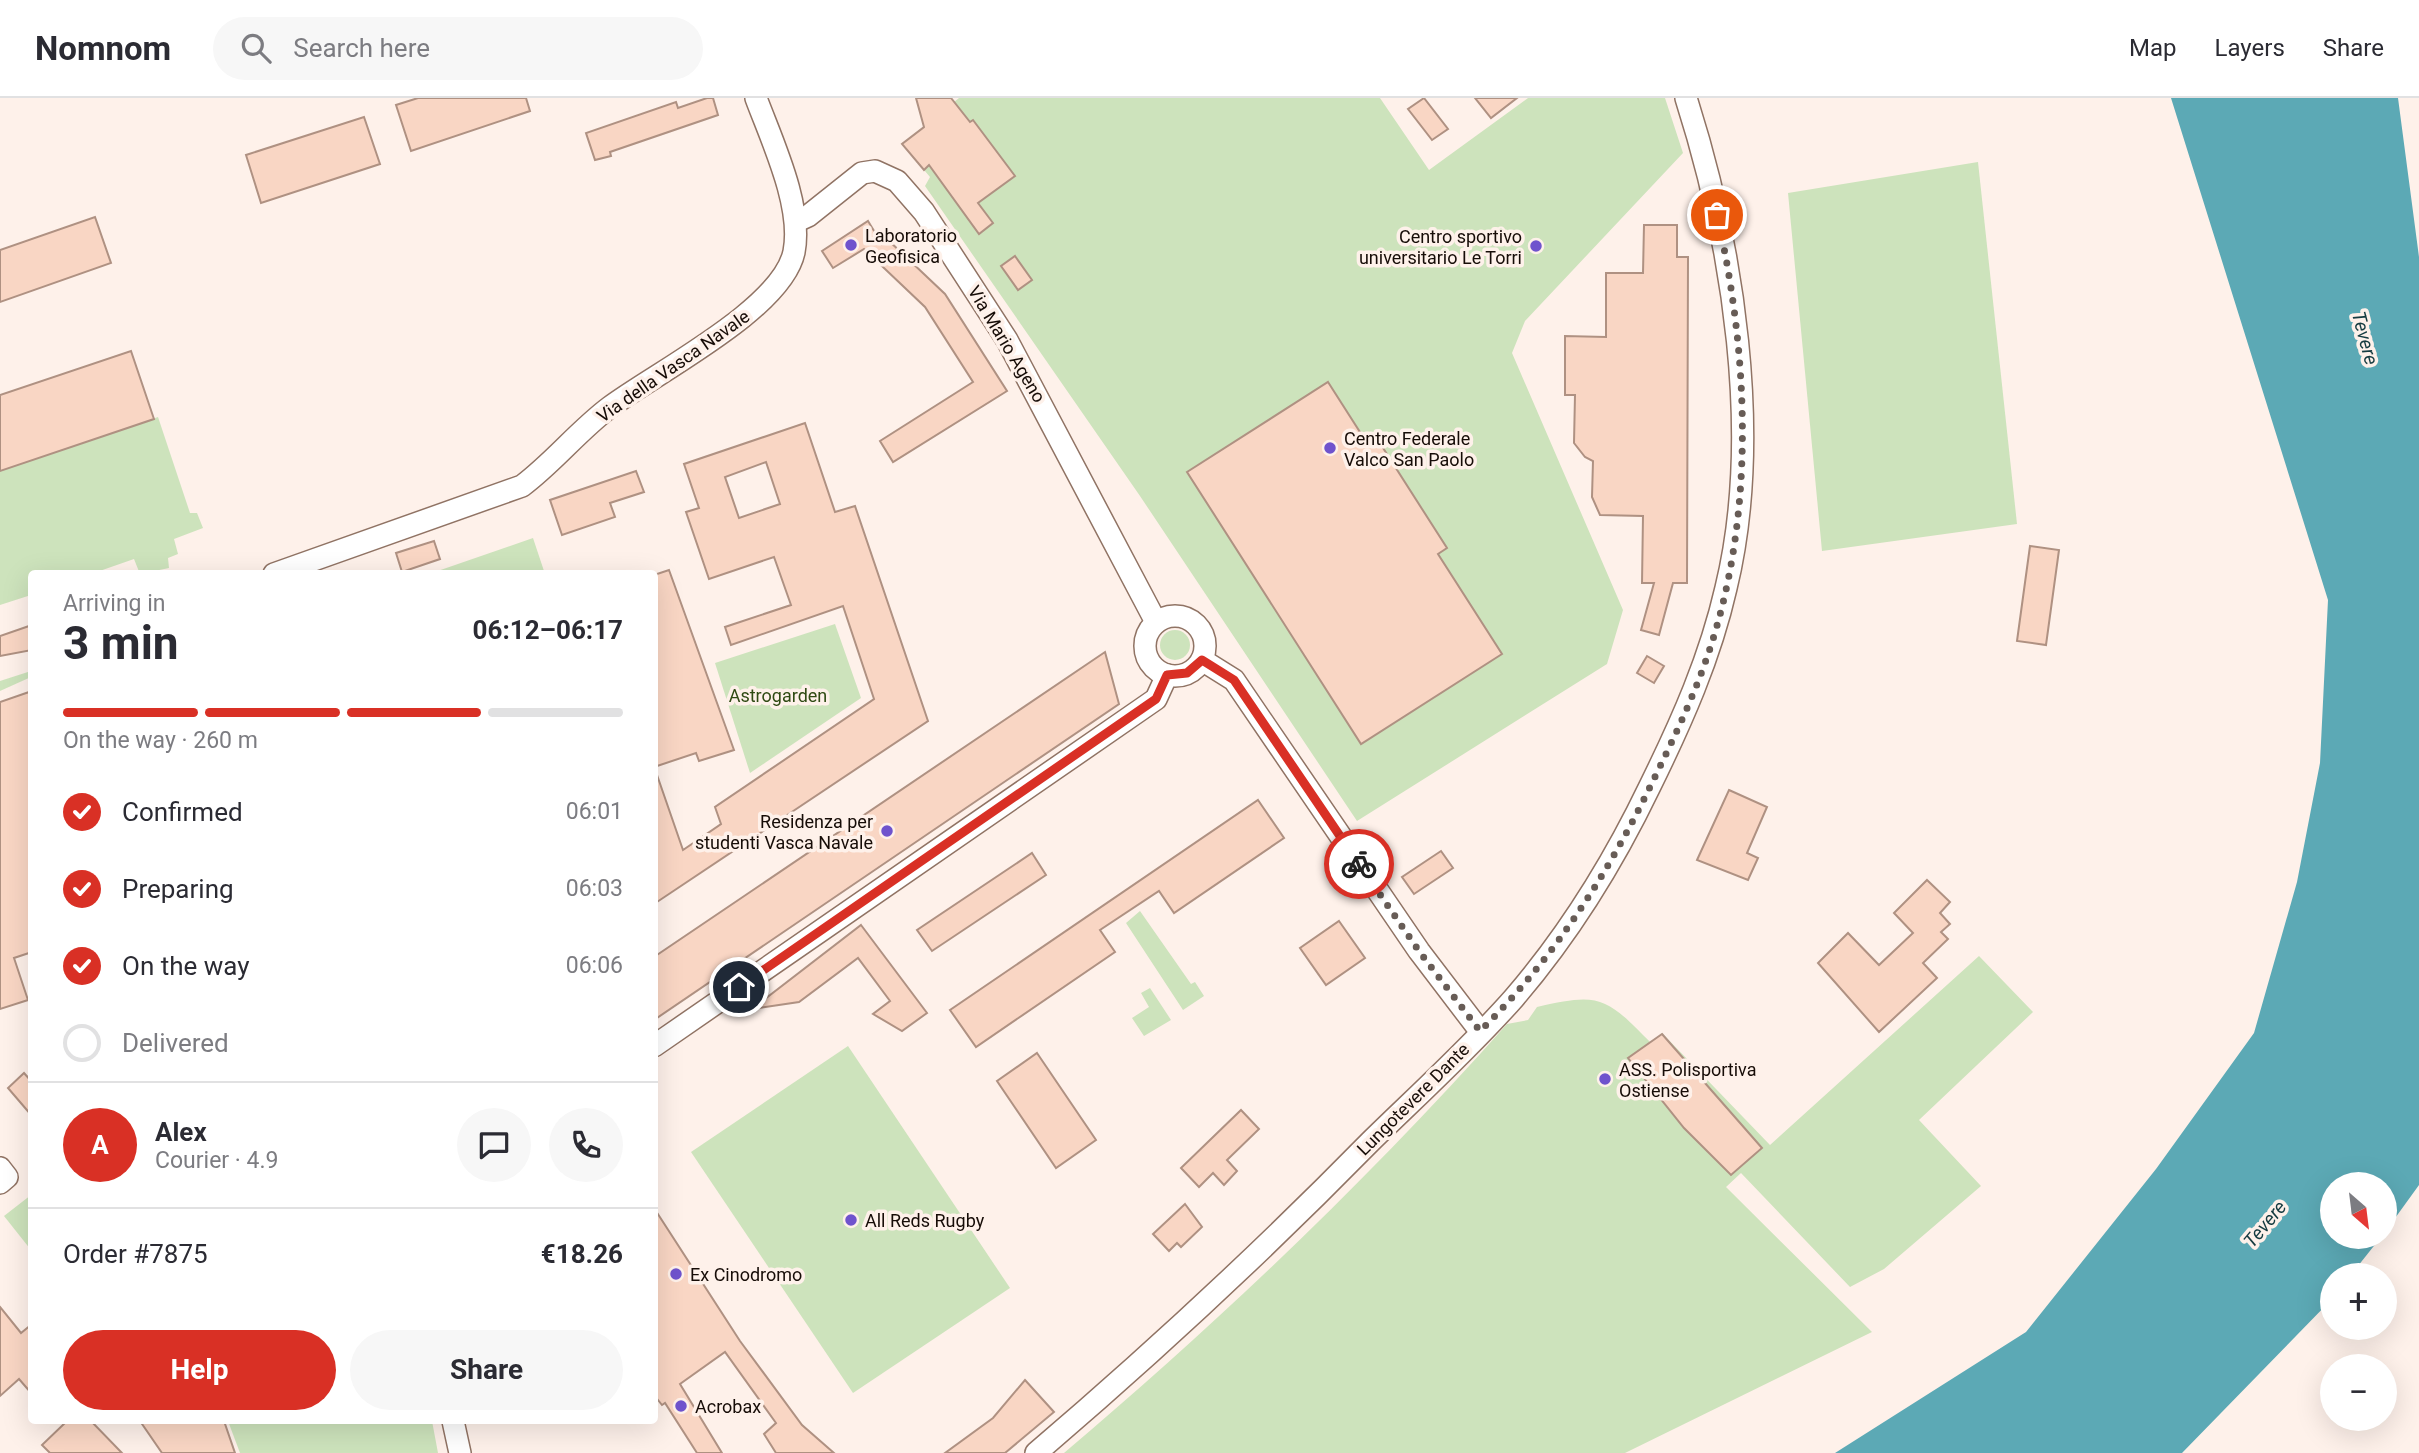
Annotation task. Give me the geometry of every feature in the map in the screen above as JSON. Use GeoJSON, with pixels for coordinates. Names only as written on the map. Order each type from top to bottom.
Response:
{"type":"FeatureCollection","features":[{"type":"Feature","properties":{"kind":"street","name":"Via della Vasca Navale"},"geometry":{"type":"LineString","coordinates":[[285,570],[522,486],[554,461],[607,409],[740,319],[768,295],[785,277],[792,260],[797,221],[756,98]]}},
{"type":"Feature","properties":{"kind":"street","name":"Lungotevere Dante"},"geometry":{"type":"LineString","coordinates":[[1036,1453],[1197,1312],[1513,999],[1598,883],[1631,826],[1690,704],[1727,584],[1737,524],[1742,444],[1738,362],[1727,259],[1707,171],[1686,98]]}},
{"type":"Feature","properties":{"kind":"street","name":"Via Mario Ageno"},"geometry":{"type":"LineString","coordinates":[[797,221],[808,216],[862,173],[875,171],[897,181],[924,212],[1007,340],[1156,622]]}},
{"type":"Feature","properties":{"kind":"street"},"geometry":{"type":"LineString","coordinates":[[1175,615],[1194,622],[1205,640],[1202,660],[1187,673],[1167,675],[1151,665],[1145,647],[1146,638],[1156,622],[1175,615]]}},
{"type":"Feature","properties":{"kind":"street"},"geometry":{"type":"LineString","coordinates":[[1202,660],[1234,680],[1419,951],[1480,1031]]}},
{"type":"Feature","properties":{"kind":"street"},"geometry":{"type":"LineString","coordinates":[[658,1043],[1156,699],[1167,675]]}},
{"type":"Feature","properties":{"kind":"street"},"geometry":{"type":"LineString","coordinates":[[454,1424],[460,1453]]}},
{"type":"Feature","properties":{"kind":"green space","name":"Centro Federale Valco San Paolo"},"geometry":{"type":"Polygon","coordinates":[[[959,98],[1380,98],[1429,170],[1528,98],[1665,98],[1683,153],[1525,321],[1512,353],[1623,610],[1607,664],[1357,821],[1140,496],[925,186],[930,177],[902,144],[959,98]]]}},
{"type":"Feature","properties":{"kind":"green space"},"geometry":{"type":"Polygon","coordinates":[[[1978,162],[2017,524],[1822,551],[1788,193],[1978,162]]]}},
{"type":"Feature","properties":{"kind":"green space"},"geometry":{"type":"Polygon","coordinates":[[[158,417],[190,513],[197,513],[203,528],[174,539],[178,554],[168,558],[169,568],[138,570],[134,559],[102,570],[28,570],[28,596],[0,605],[0,471],[158,417]]]}},
{"type":"Feature","properties":{"kind":"green space"},"geometry":{"type":"Polygon","coordinates":[[[533,538],[544,570],[441,570],[533,538]]]}},
{"type":"Feature","properties":{"kind":"green space","name":"Astrogarden"},"geometry":{"type":"Polygon","coordinates":[[[835,624],[861,698],[750,773],[715,663],[835,624]]]}},
{"type":"Feature","properties":{"kind":"green space"},"geometry":{"type":"Polygon","coordinates":[[[1175,630],[1186,634],[1190,645],[1186,656],[1175,660],[1164,656],[1160,645],[1164,634],[1175,630]]]}},
{"type":"Feature","properties":{"kind":"green space"},"geometry":{"type":"Polygon","coordinates":[[[28,672],[28,678],[0,691],[0,681],[28,672]]]}},
{"type":"Feature","properties":{"kind":"green space"},"geometry":{"type":"Polygon","coordinates":[[[1140,911],[1191,984],[1195,982],[1204,996],[1183,1010],[1126,923],[1140,911]]]}},
{"type":"Feature","properties":{"kind":"green space"},"geometry":{"type":"Polygon","coordinates":[[[1979,956],[2033,1012],[1919,1120],[1981,1186],[1884,1269],[1850,1287],[1741,1173],[1726,1187],[1872,1332],[1625,1453],[1064,1453],[1180,1352],[1293,1246],[1402,1137],[1507,1024],[1528,1020],[1537,1007],[1575,1000],[1601,1002],[1623,1016],[1651,1043],[1662,1033],[1770,1145],[1979,956]]]}},
{"type":"Feature","properties":{"kind":"green space"},"geometry":{"type":"Polygon","coordinates":[[[1150,988],[1171,1020],[1144,1036],[1132,1018],[1149,1007],[1141,993],[1150,988]]]}},
{"type":"Feature","properties":{"kind":"green space","name":"All Reds Rugby"},"geometry":{"type":"Polygon","coordinates":[[[848,1046],[1010,1288],[853,1393],[691,1152],[848,1046]]]}},
{"type":"Feature","properties":{"kind":"green space"},"geometry":{"type":"Polygon","coordinates":[[[28,1197],[28,1246],[4,1216],[28,1197]]]}},
{"type":"Feature","properties":{"kind":"green space"},"geometry":{"type":"Polygon","coordinates":[[[229,1424],[433,1424],[438,1453],[240,1453],[229,1424]]]}},
{"type":"Feature","properties":{"kind":"water","name":"Tevere"},"geometry":{"type":"Polygon","coordinates":[[[2171,98],[2398,98],[2419,257],[2419,1185],[2398,1214],[2398,1172],[2320,1172],[2320,1250],[2371,1250],[2360,1263],[2320,1263],[2320,1311],[2182,1453],[1835,1453],[2026,1332],[2156,1169],[2254,1033],[2297,882],[2320,763],[2328,600],[2171,98]]]}},
{"type":"Feature","properties":{"kind":"building"},"geometry":{"type":"Polygon","coordinates":[[[418,98],[526,98],[530,111],[411,151],[396,105],[418,98]]]}},
{"type":"Feature","properties":{"kind":"building"},"geometry":{"type":"Polygon","coordinates":[[[713,98],[718,115],[610,152],[611,156],[595,160],[586,133],[676,102],[678,108],[713,98]]]}},
{"type":"Feature","properties":{"kind":"building"},"geometry":{"type":"Polygon","coordinates":[[[916,98],[951,98],[970,122],[973,120],[1015,176],[978,203],[993,223],[979,234],[929,165],[924,170],[902,144],[924,127],[916,98]]]}},
{"type":"Feature","properties":{"kind":"building"},"geometry":{"type":"Polygon","coordinates":[[[1424,98],[1448,129],[1432,140],[1408,109],[1424,98]]]}},
{"type":"Feature","properties":{"kind":"building"},"geometry":{"type":"Polygon","coordinates":[[[1475,98],[1517,98],[1491,118],[1475,98]]]}},
{"type":"Feature","properties":{"kind":"building"},"geometry":{"type":"Polygon","coordinates":[[[364,117],[380,164],[261,203],[246,155],[364,117]]]}},
{"type":"Feature","properties":{"kind":"building"},"geometry":{"type":"Polygon","coordinates":[[[95,217],[111,263],[0,302],[0,250],[95,217]]]}},
{"type":"Feature","properties":{"kind":"building"},"geometry":{"type":"Polygon","coordinates":[[[868,221],[882,244],[887,239],[945,294],[1007,391],[893,462],[880,441],[973,382],[925,307],[864,249],[833,268],[822,251],[868,221]]]}},
{"type":"Feature","properties":{"kind":"building"},"geometry":{"type":"Polygon","coordinates":[[[1644,225],[1677,225],[1677,257],[1688,257],[1687,583],[1673,583],[1659,635],[1641,630],[1654,583],[1642,583],[1643,516],[1600,515],[1592,497],[1593,461],[1585,457],[1574,443],[1575,395],[1565,395],[1565,336],[1606,337],[1606,273],[1643,273],[1644,225]]]}},
{"type":"Feature","properties":{"kind":"building"},"geometry":{"type":"Polygon","coordinates":[[[1015,256],[1032,280],[1018,290],[1001,266],[1015,256]]]}},
{"type":"Feature","properties":{"kind":"building"},"geometry":{"type":"Polygon","coordinates":[[[131,351],[154,419],[0,471],[0,395],[131,351]]]}},
{"type":"Feature","properties":{"kind":"building"},"geometry":{"type":"Polygon","coordinates":[[[1328,382],[1367,443],[1376,437],[1447,548],[1438,554],[1502,654],[1361,744],[1187,472],[1328,382]]]}},
{"type":"Feature","properties":{"kind":"building"},"geometry":{"type":"Polygon","coordinates":[[[805,423],[835,512],[855,506],[928,721],[658,901],[658,778],[683,850],[721,824],[715,807],[874,699],[843,606],[731,645],[725,627],[791,605],[774,557],[709,579],[686,512],[699,508],[684,464],[805,423]],[[766,462],[725,477],[739,518],[780,504],[766,462]]]}},
{"type":"Feature","properties":{"kind":"building"},"geometry":{"type":"Polygon","coordinates":[[[636,471],[644,492],[610,503],[615,517],[562,535],[550,500],[636,471]]]}},
{"type":"Feature","properties":{"kind":"building"},"geometry":{"type":"Polygon","coordinates":[[[434,541],[440,559],[401,570],[396,553],[434,541]]]}},
{"type":"Feature","properties":{"kind":"building"},"geometry":{"type":"Polygon","coordinates":[[[2030,546],[2059,550],[2046,645],[2017,641],[2030,546]]]}},
{"type":"Feature","properties":{"kind":"building"},"geometry":{"type":"Polygon","coordinates":[[[669,570],[734,750],[699,761],[696,753],[658,766],[658,574],[669,570]]]}},
{"type":"Feature","properties":{"kind":"building"},"geometry":{"type":"Polygon","coordinates":[[[28,626],[28,651],[0,656],[0,636],[28,626]]]}},
{"type":"Feature","properties":{"kind":"building","name":"Residenza per studenti Vasca Navale"},"geometry":{"type":"Polygon","coordinates":[[[1105,652],[1119,704],[658,1017],[658,954],[1105,652]]]}},
{"type":"Feature","properties":{"kind":"building"},"geometry":{"type":"Polygon","coordinates":[[[1647,656],[1664,666],[1654,683],[1637,673],[1647,656]]]}},
{"type":"Feature","properties":{"kind":"building"},"geometry":{"type":"Polygon","coordinates":[[[28,692],[28,953],[14,958],[28,1000],[0,1009],[0,702],[28,692]]]}},
{"type":"Feature","properties":{"kind":"building"},"geometry":{"type":"Polygon","coordinates":[[[1729,790],[1767,807],[1747,853],[1758,858],[1748,880],[1697,860],[1729,790]]]}},
{"type":"Feature","properties":{"kind":"building"},"geometry":{"type":"Polygon","coordinates":[[[1258,800],[1284,838],[1174,913],[1159,891],[1100,930],[1115,952],[976,1047],[950,1010],[1258,800]]]}},
{"type":"Feature","properties":{"kind":"building"},"geometry":{"type":"Polygon","coordinates":[[[1441,851],[1453,868],[1414,894],[1402,877],[1441,851]]]}},
{"type":"Feature","properties":{"kind":"building"},"geometry":{"type":"Polygon","coordinates":[[[1032,853],[1046,875],[932,951],[917,930],[1032,853]]]}},
{"type":"Feature","properties":{"kind":"building"},"geometry":{"type":"Polygon","coordinates":[[[1927,880],[1950,902],[1940,913],[1950,924],[1941,932],[1948,939],[1923,963],[1937,978],[1879,1032],[1818,963],[1848,933],[1879,965],[1913,933],[1894,913],[1927,880]]]}},
{"type":"Feature","properties":{"kind":"building"},"geometry":{"type":"Polygon","coordinates":[[[1339,921],[1365,958],[1326,985],[1300,948],[1339,921]]]}},
{"type":"Feature","properties":{"kind":"building"},"geometry":{"type":"Polygon","coordinates":[[[861,925],[927,1013],[902,1031],[873,1014],[890,1001],[858,958],[799,1002],[752,1009],[861,925]]]}},
{"type":"Feature","properties":{"kind":"building"},"geometry":{"type":"Polygon","coordinates":[[[1662,1034],[1762,1148],[1731,1175],[1684,1128],[1628,1058],[1662,1034]]]}},
{"type":"Feature","properties":{"kind":"building"},"geometry":{"type":"Polygon","coordinates":[[[1037,1053],[1096,1140],[1056,1168],[997,1081],[1037,1053]]]}},
{"type":"Feature","properties":{"kind":"building"},"geometry":{"type":"Polygon","coordinates":[[[24,1073],[28,1078],[28,1111],[8,1088],[24,1073]]]}},
{"type":"Feature","properties":{"kind":"building"},"geometry":{"type":"Polygon","coordinates":[[[1241,1110],[1259,1129],[1227,1160],[1237,1171],[1224,1185],[1213,1173],[1199,1187],[1181,1168],[1241,1110]]]}},
{"type":"Feature","properties":{"kind":"building"},"geometry":{"type":"Polygon","coordinates":[[[1185,1204],[1202,1227],[1181,1247],[1177,1243],[1169,1251],[1153,1234],[1185,1204]]]}},
{"type":"Feature","properties":{"kind":"building","name":"Ex Cinodromo"},"geometry":{"type":"Polygon","coordinates":[[[658,1214],[740,1341],[802,1425],[834,1453],[776,1453],[764,1434],[776,1423],[725,1352],[680,1384],[722,1453],[697,1453],[665,1403],[662,1405],[658,1400],[658,1214]]]}},
{"type":"Feature","properties":{"kind":"building"},"geometry":{"type":"Polygon","coordinates":[[[0,1307],[21,1333],[28,1327],[28,1389],[19,1379],[0,1396],[0,1307]]]}},
{"type":"Feature","properties":{"kind":"building"},"geometry":{"type":"Polygon","coordinates":[[[1025,1380],[1054,1412],[1005,1453],[945,1453],[993,1418],[1025,1380]]]}},
{"type":"Feature","properties":{"kind":"building"},"geometry":{"type":"Polygon","coordinates":[[[64,1424],[94,1424],[122,1453],[50,1453],[42,1445],[64,1424]]]}},
{"type":"Feature","properties":{"kind":"building"},"geometry":{"type":"Polygon","coordinates":[[[142,1424],[225,1424],[235,1453],[162,1453],[142,1424]]]}},
{"type":"Feature","properties":{"kind":"way so far"},"geometry":{"type":"LineString","coordinates":[[1359,864],[1419,951],[1480,1031],[1513,999],[1544,959],[1598,883],[1631,826],[1698,682],[1727,584],[1737,524],[1742,444],[1738,362],[1727,259],[1717,215]]}},
{"type":"Feature","properties":{"kind":"place","name":"Laboratorio Geofisica"},"geometry":{"type":"Point","coordinates":[851,245]}},
{"type":"Feature","properties":{"kind":"place","name":"Centro sportivo universitario Le Torri"},"geometry":{"type":"Point","coordinates":[1536,246]}},
{"type":"Feature","properties":{"kind":"place","name":"Centro Federale Valco San Paolo"},"geometry":{"type":"Point","coordinates":[1330,448]}},
{"type":"Feature","properties":{"kind":"place","name":"Residenza per studenti Vasca Navale"},"geometry":{"type":"Point","coordinates":[887,831]}},
{"type":"Feature","properties":{"kind":"place","name":"ASS. Polisportiva Ostiense"},"geometry":{"type":"Point","coordinates":[1605,1079]}},
{"type":"Feature","properties":{"kind":"place","name":"All Reds Rugby"},"geometry":{"type":"Point","coordinates":[851,1220]}},
{"type":"Feature","properties":{"kind":"place","name":"Ex Cinodromo"},"geometry":{"type":"Point","coordinates":[676,1274]}},
{"type":"Feature","properties":{"kind":"place","name":"Acrobax"},"geometry":{"type":"Point","coordinates":[681,1406]}},
{"type":"Feature","properties":{"kind":"route"},"geometry":{"type":"LineString","coordinates":[[739,987],[1156,699],[1167,675],[1187,673],[1202,660],[1234,680],[1359,864]]}}]}
